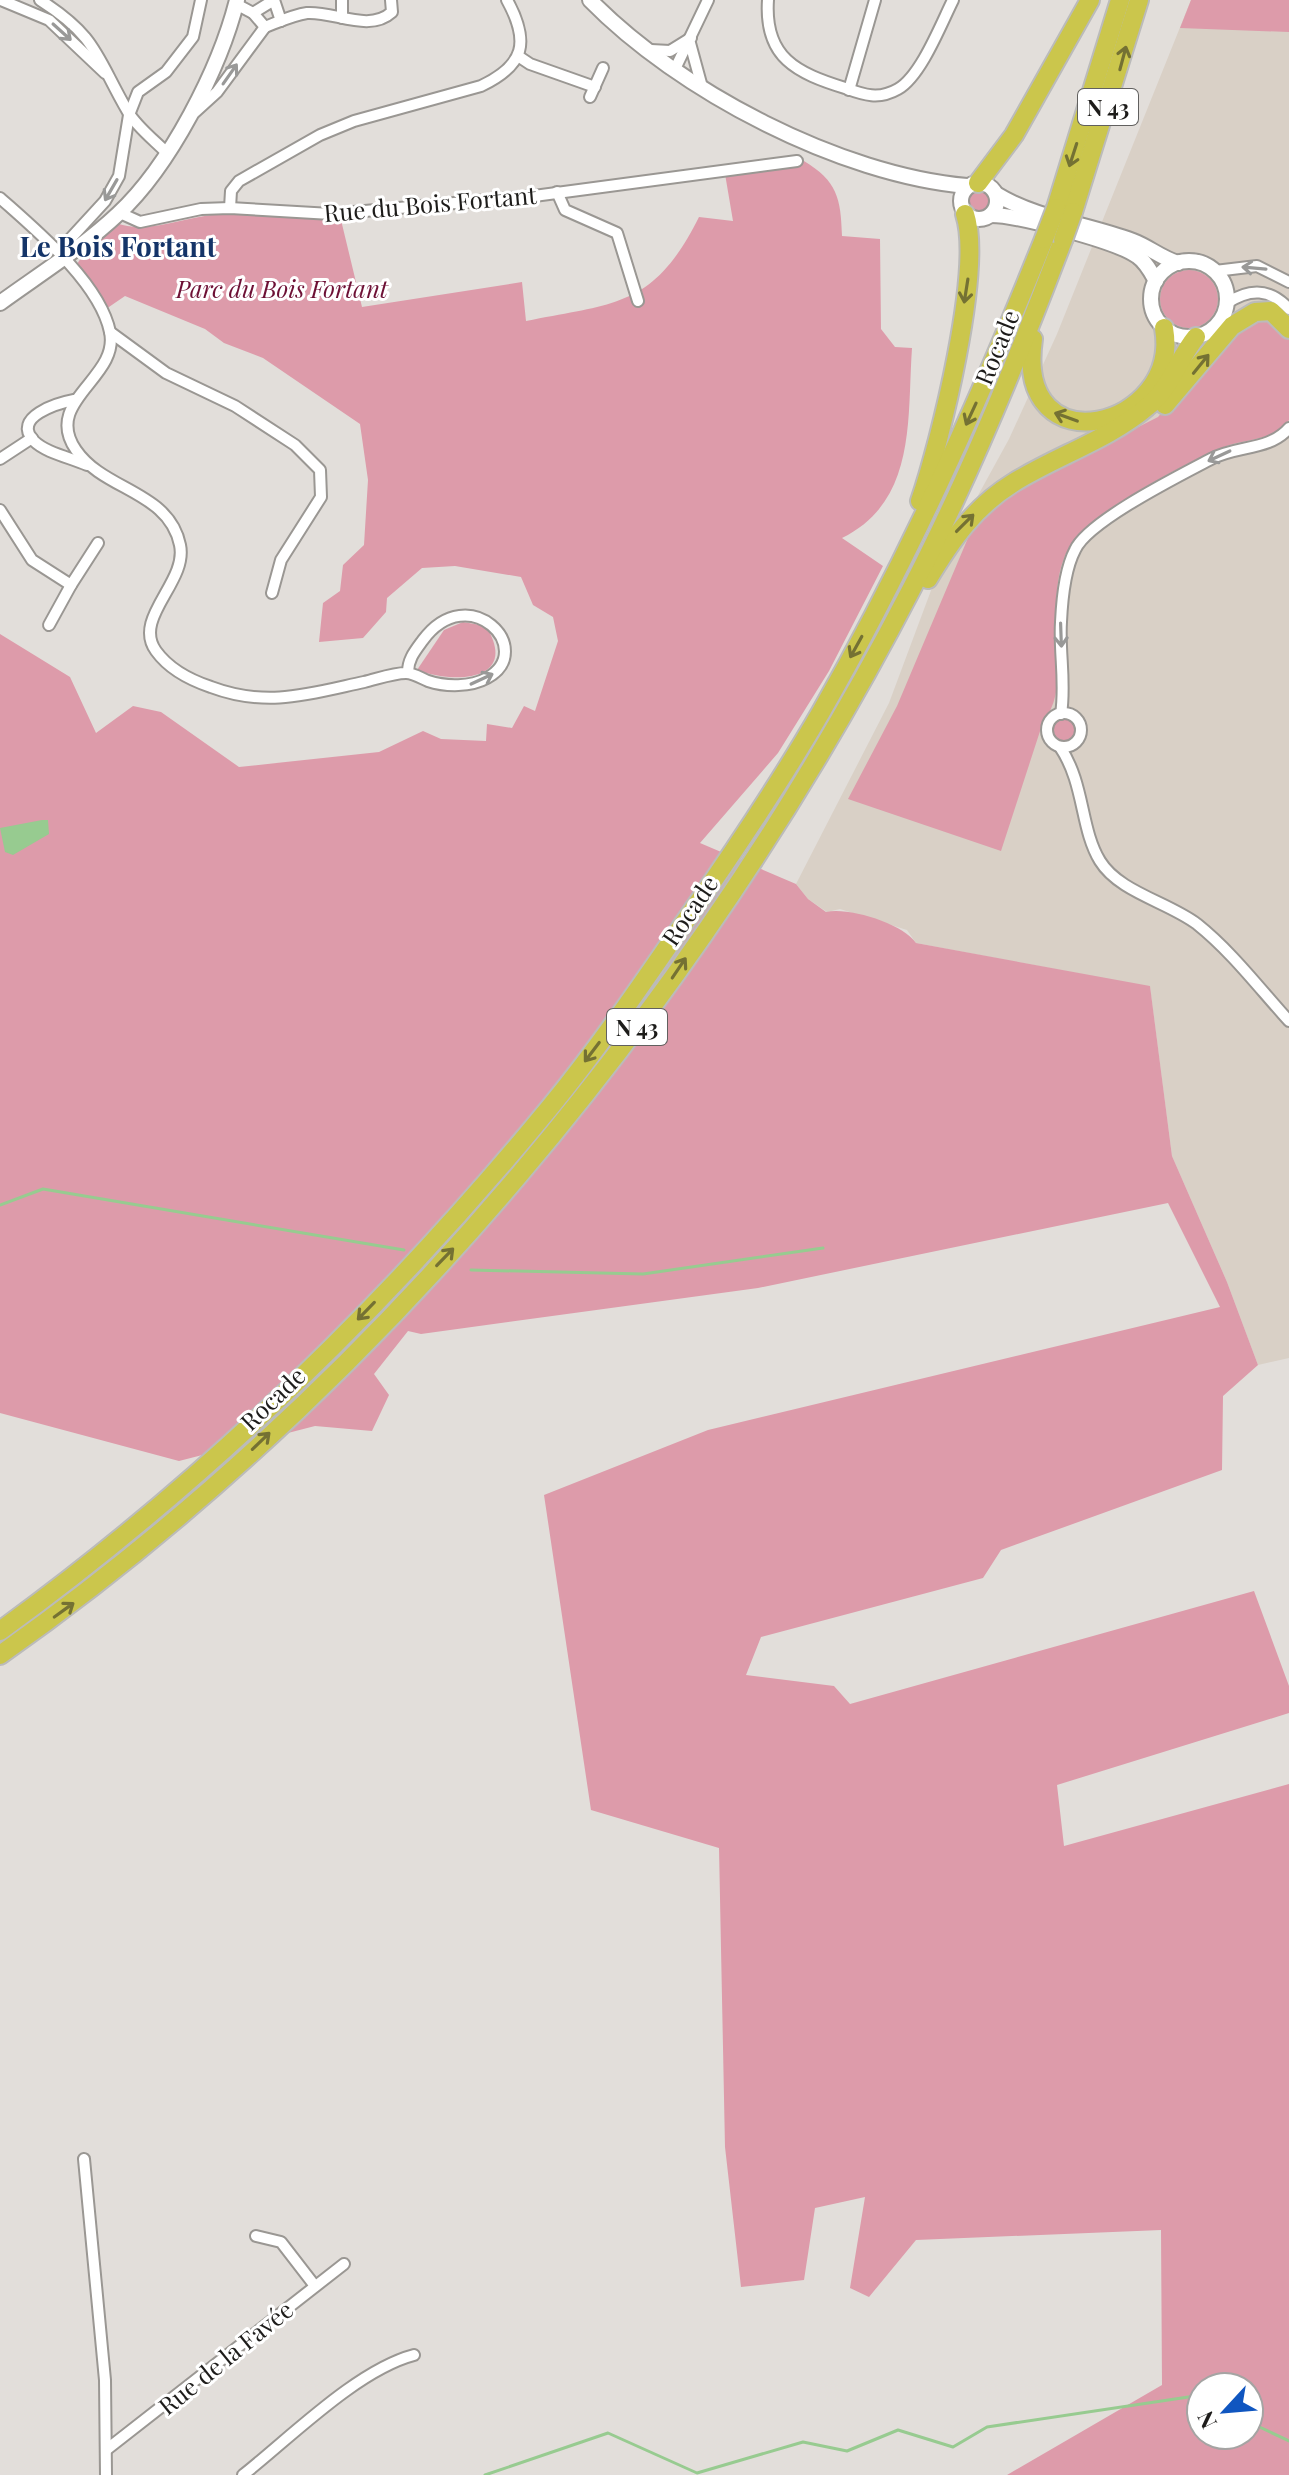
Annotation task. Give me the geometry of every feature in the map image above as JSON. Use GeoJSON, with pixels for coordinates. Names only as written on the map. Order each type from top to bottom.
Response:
{"type":"FeatureCollection","features":[{"type":"Feature","properties":{"kind":"highway"},"geometry":{"type":"LineString","coordinates":[[972,184],[1014,135],[1090,0]]}},
{"type":"Feature","properties":{"kind":"highway","name":"N 43"},"geometry":{"type":"LineString","coordinates":[[1064,210],[1120,0]]}},
{"type":"Feature","properties":{"kind":"highway","name":"N 43"},"geometry":{"type":"LineString","coordinates":[[0,1631],[61,1587],[189,1480],[335,1343],[446,1228],[553,1104],[639,988],[755,821],[820,713],[882,600],[1053,240],[1139,0]]}},
{"type":"Feature","properties":{"kind":"highway"},"geometry":{"type":"LineString","coordinates":[[882,600],[936,454],[972,242],[963,211]]}},
{"type":"Feature","properties":{"kind":"highway"},"geometry":{"type":"LineString","coordinates":[[1053,240],[1029,367],[1037,396],[1051,411],[1072,421],[1097,422],[1140,399],[1166,363],[1168,350],[1164,328]]}},
{"type":"Feature","properties":{"kind":"highway","name":"Rocade"},"geometry":{"type":"LineString","coordinates":[[0,1655],[72,1604],[216,1485],[352,1354],[462,1239],[566,1118],[657,1001],[772,832],[861,682],[912,587],[1008,384],[1053,240]]}},
{"type":"Feature","properties":{"kind":"highway"},"geometry":{"type":"LineString","coordinates":[[1095,440],[1129,429],[1160,411],[1243,317],[1271,311],[1289,329]]}},
{"type":"Feature","properties":{"kind":"highway"},"geometry":{"type":"LineString","coordinates":[[861,682],[957,531],[1014,482],[1095,440],[1149,406],[1166,388],[1196,337]]}},
{"type":"Feature","properties":{"kind":"street"},"geometry":{"type":"LineString","coordinates":[[1,0],[25,4],[49,20],[112,80]]}},
{"type":"Feature","properties":{"kind":"street"},"geometry":{"type":"LineString","coordinates":[[40,0],[78,27],[97,50],[129,115],[167,153]]}},
{"type":"Feature","properties":{"kind":"street"},"geometry":{"type":"LineString","coordinates":[[62,253],[105,201],[119,176],[129,115],[138,92],[166,72],[193,37],[201,0]]}},
{"type":"Feature","properties":{"kind":"street"},"geometry":{"type":"LineString","coordinates":[[253,13],[274,0],[281,21]]}},
{"type":"Feature","properties":{"kind":"street"},"geometry":{"type":"LineString","coordinates":[[342,0],[342,18]]}},
{"type":"Feature","properties":{"kind":"street"},"geometry":{"type":"LineString","coordinates":[[190,116],[217,92],[265,27],[308,13],[385,19],[392,12],[391,0]]}},
{"type":"Feature","properties":{"kind":"street"},"geometry":{"type":"LineString","coordinates":[[230,208],[231,191],[239,181],[320,135],[354,121],[481,86],[499,77],[518,56],[521,35],[507,0]]}},
{"type":"Feature","properties":{"kind":"street"},"geometry":{"type":"LineString","coordinates":[[590,0],[675,69],[744,112],[803,140],[928,183],[988,185],[996,194],[1025,207],[1131,240],[1156,256],[1178,263],[1198,262],[1215,271],[1226,291],[1227,303]]}},
{"type":"Feature","properties":{"kind":"street"},"geometry":{"type":"LineString","coordinates":[[675,69],[692,40],[708,0]]}},
{"type":"Feature","properties":{"kind":"street"},"geometry":{"type":"LineString","coordinates":[[768,0],[772,37],[786,60],[809,77],[871,97],[902,88],[916,72],[953,0]]}},
{"type":"Feature","properties":{"kind":"street"},"geometry":{"type":"LineString","coordinates":[[849,90],[875,0]]}},
{"type":"Feature","properties":{"kind":"street"},"geometry":{"type":"LineString","coordinates":[[0,303],[62,253],[120,213],[167,153],[190,116],[213,70],[236,2],[253,13],[265,27]]}},
{"type":"Feature","properties":{"kind":"street"},"geometry":{"type":"LineString","coordinates":[[650,50],[670,51],[692,40]]}},
{"type":"Feature","properties":{"kind":"street"},"geometry":{"type":"LineString","coordinates":[[692,40],[702,87]]}},
{"type":"Feature","properties":{"kind":"street"},"geometry":{"type":"LineString","coordinates":[[518,56],[593,92],[603,68]]}},
{"type":"Feature","properties":{"kind":"street","name":"Rue du Bois Fortant"},"geometry":{"type":"LineString","coordinates":[[120,213],[140,222],[201,209],[331,214],[557,192],[797,161]]}},
{"type":"Feature","properties":{"kind":"street"},"geometry":{"type":"LineString","coordinates":[[928,183],[963,211],[981,220],[991,215],[1019,217],[1132,253],[1148,266],[1156,281]]}},
{"type":"Feature","properties":{"kind":"street"},"geometry":{"type":"LineString","coordinates":[[963,211],[961,196],[972,184]]}},
{"type":"Feature","properties":{"kind":"street","name":"Rue du Bois Fortant"},"geometry":{"type":"LineString","coordinates":[[557,192],[565,210],[617,233],[638,301]]}},
{"type":"Feature","properties":{"kind":"street"},"geometry":{"type":"LineString","coordinates":[[991,215],[997,205],[996,194]]}},
{"type":"Feature","properties":{"kind":"street"},"geometry":{"type":"LineString","coordinates":[[0,198],[62,253],[103,313],[110,332],[110,345],[98,376],[74,400],[37,413],[29,422],[32,438],[45,448],[93,467],[157,506],[175,530],[181,546],[179,574],[152,618],[152,646],[173,668],[228,694],[268,700],[408,672],[432,682],[473,684],[490,677],[501,667],[504,650],[502,636],[494,624],[480,616],[460,615],[440,624],[426,636],[408,662],[408,672]]}},
{"type":"Feature","properties":{"kind":"street"},"geometry":{"type":"LineString","coordinates":[[1178,263],[1165,270],[1156,281],[1151,301],[1164,328],[1179,336],[1196,337],[1214,328],[1227,303],[1244,293],[1260,291],[1272,294],[1289,309]]}},
{"type":"Feature","properties":{"kind":"street"},"geometry":{"type":"LineString","coordinates":[[1215,271],[1257,266],[1289,282]]}},
{"type":"Feature","properties":{"kind":"street"},"geometry":{"type":"LineString","coordinates":[[110,332],[166,373],[247,414],[295,445],[320,470],[321,497],[281,560],[272,593]]}},
{"type":"Feature","properties":{"kind":"street"},"geometry":{"type":"LineString","coordinates":[[74,400],[69,432],[75,450],[93,467]]}},
{"type":"Feature","properties":{"kind":"street"},"geometry":{"type":"LineString","coordinates":[[1061,714],[1061,622],[1075,550],[1083,539],[1108,518],[1212,458],[1233,449],[1264,445],[1289,428]]}},
{"type":"Feature","properties":{"kind":"street"},"geometry":{"type":"LineString","coordinates":[[0,459],[32,438]]}},
{"type":"Feature","properties":{"kind":"street"},"geometry":{"type":"LineString","coordinates":[[0,510],[32,560],[71,585]]}},
{"type":"Feature","properties":{"kind":"street"},"geometry":{"type":"LineString","coordinates":[[49,625],[98,543]]}},
{"type":"Feature","properties":{"kind":"street"},"geometry":{"type":"LineString","coordinates":[[1074,767],[1060,747],[1051,741],[1047,730],[1051,719],[1061,714],[1072,715],[1079,722],[1081,735],[1075,744],[1074,767],[1096,851],[1112,875],[1165,903],[1212,937],[1289,1021]]}},
{"type":"Feature","properties":{"kind":"street"},"geometry":{"type":"LineString","coordinates":[[1060,747],[1075,744]]}},
{"type":"Feature","properties":{"kind":"street"},"geometry":{"type":"LineString","coordinates":[[84,2159],[105,2380],[106,2475]]}},
{"type":"Feature","properties":{"kind":"street"},"geometry":{"type":"LineString","coordinates":[[256,2236],[281,2242],[315,2286]]}},
{"type":"Feature","properties":{"kind":"street","name":"Rue de la Favée"},"geometry":{"type":"LineString","coordinates":[[106,2450],[344,2264]]}},
{"type":"Feature","properties":{"kind":"street"},"geometry":{"type":"LineString","coordinates":[[243,2475],[363,2380],[383,2366],[414,2355]]}},
{"type":"Feature","properties":{"kind":"shaded area"},"geometry":{"type":"Polygon","coordinates":[[[1191,0],[1289,0],[1289,1358],[1258,1365],[1227,1282],[1172,1156],[1150,987],[916,943],[907,930],[840,909],[827,912],[808,899],[796,884],[889,703],[942,561],[1009,439],[1057,334],[1191,0]]]}},
{"type":"Feature","properties":{"kind":"shaded area"},"geometry":{"type":"Polygon","coordinates":[[[48,820],[49,834],[13,855],[5,852],[0,828],[48,820]]]}},
{"type":"Feature","properties":{"kind":"green space"},"geometry":{"type":"Polygon","coordinates":[[[1191,0],[1289,0],[1289,32],[1180,28],[1191,0]]]}},
{"type":"Feature","properties":{"kind":"green space","name":"Parc du Bois Fortant"},"geometry":{"type":"Polygon","coordinates":[[[804,161],[815,168],[835,192],[842,236],[880,239],[881,329],[895,347],[912,348],[907,430],[896,480],[884,503],[866,522],[842,538],[883,566],[829,671],[778,753],[700,843],[796,884],[808,899],[826,912],[848,912],[875,918],[900,929],[916,943],[1150,986],[1172,1156],[1227,1282],[1258,1365],[1223,1396],[1222,1470],[1001,1550],[983,1578],[761,1637],[746,1675],[834,1686],[850,1704],[1254,1591],[1289,1686],[1289,1713],[1057,1785],[1064,1846],[1289,1784],[1289,2475],[1007,2475],[1162,2385],[1161,2230],[916,2240],[869,2297],[850,2288],[865,2197],[815,2208],[804,2280],[741,2287],[725,2147],[719,1848],[591,1810],[544,1495],[708,1430],[1220,1307],[1168,1203],[758,1288],[421,1334],[408,1331],[374,1374],[389,1395],[372,1431],[315,1426],[179,1461],[0,1413],[0,634],[70,677],[96,733],[133,706],[161,712],[239,767],[379,752],[423,731],[441,739],[486,741],[487,724],[512,728],[524,706],[535,711],[558,641],[553,617],[533,605],[521,577],[455,566],[422,568],[387,598],[386,612],[363,638],[319,642],[323,603],[340,591],[343,565],[364,545],[368,480],[360,424],[263,358],[224,343],[205,329],[125,296],[106,309],[77,264],[91,243],[116,223],[141,227],[207,215],[234,214],[334,218],[341,220],[362,307],[522,282],[526,321],[585,310],[629,296],[666,269],[699,217],[733,221],[724,168],[804,161]]]}},
{"type":"Feature","properties":{"kind":"green space"},"geometry":{"type":"Polygon","coordinates":[[[979,189],[990,196],[991,201],[984,212],[979,213],[968,206],[967,201],[974,190],[979,189]]]}},
{"type":"Feature","properties":{"kind":"green space"},"geometry":{"type":"Polygon","coordinates":[[[1189,270],[1210,278],[1218,299],[1210,320],[1189,328],[1168,320],[1160,299],[1168,278],[1189,270]]]}},
{"type":"Feature","properties":{"kind":"green space"},"geometry":{"type":"Polygon","coordinates":[[[1260,316],[1282,325],[1289,338],[1289,420],[1274,433],[1224,447],[1188,463],[1102,515],[1074,540],[1063,561],[1058,585],[1058,682],[1053,704],[1043,722],[1001,851],[848,799],[897,706],[976,519],[998,498],[1158,417],[1237,325],[1260,316]]]}},
{"type":"Feature","properties":{"kind":"green space"},"geometry":{"type":"Polygon","coordinates":[[[463,622],[486,626],[494,645],[495,658],[489,668],[464,677],[417,670],[444,630],[463,622]]]}},
{"type":"Feature","properties":{"kind":"green space"},"geometry":{"type":"Polygon","coordinates":[[[1064,719],[1072,722],[1075,730],[1072,738],[1064,741],[1056,738],[1053,730],[1056,722],[1064,719]]]}},
{"type":"Feature","properties":{"kind":"waterway"},"geometry":{"type":"LineString","coordinates":[[0,1205],[43,1189],[404,1250]]}},
{"type":"Feature","properties":{"kind":"waterway"},"geometry":{"type":"LineString","coordinates":[[471,1270],[643,1274],[823,1248]]}},
{"type":"Feature","properties":{"kind":"waterway"},"geometry":{"type":"LineString","coordinates":[[485,2475],[608,2433],[697,2473],[803,2442],[847,2451],[898,2430],[953,2447],[987,2427],[1185,2397]]}},
{"type":"Feature","properties":{"kind":"waterway"},"geometry":{"type":"LineString","coordinates":[[1265,2430],[1289,2441]]}},
{"type":"Feature","properties":{"kind":"district","name":"Le Bois Fortant"},"geometry":{"type":"Point","coordinates":[118,245]}}]}
